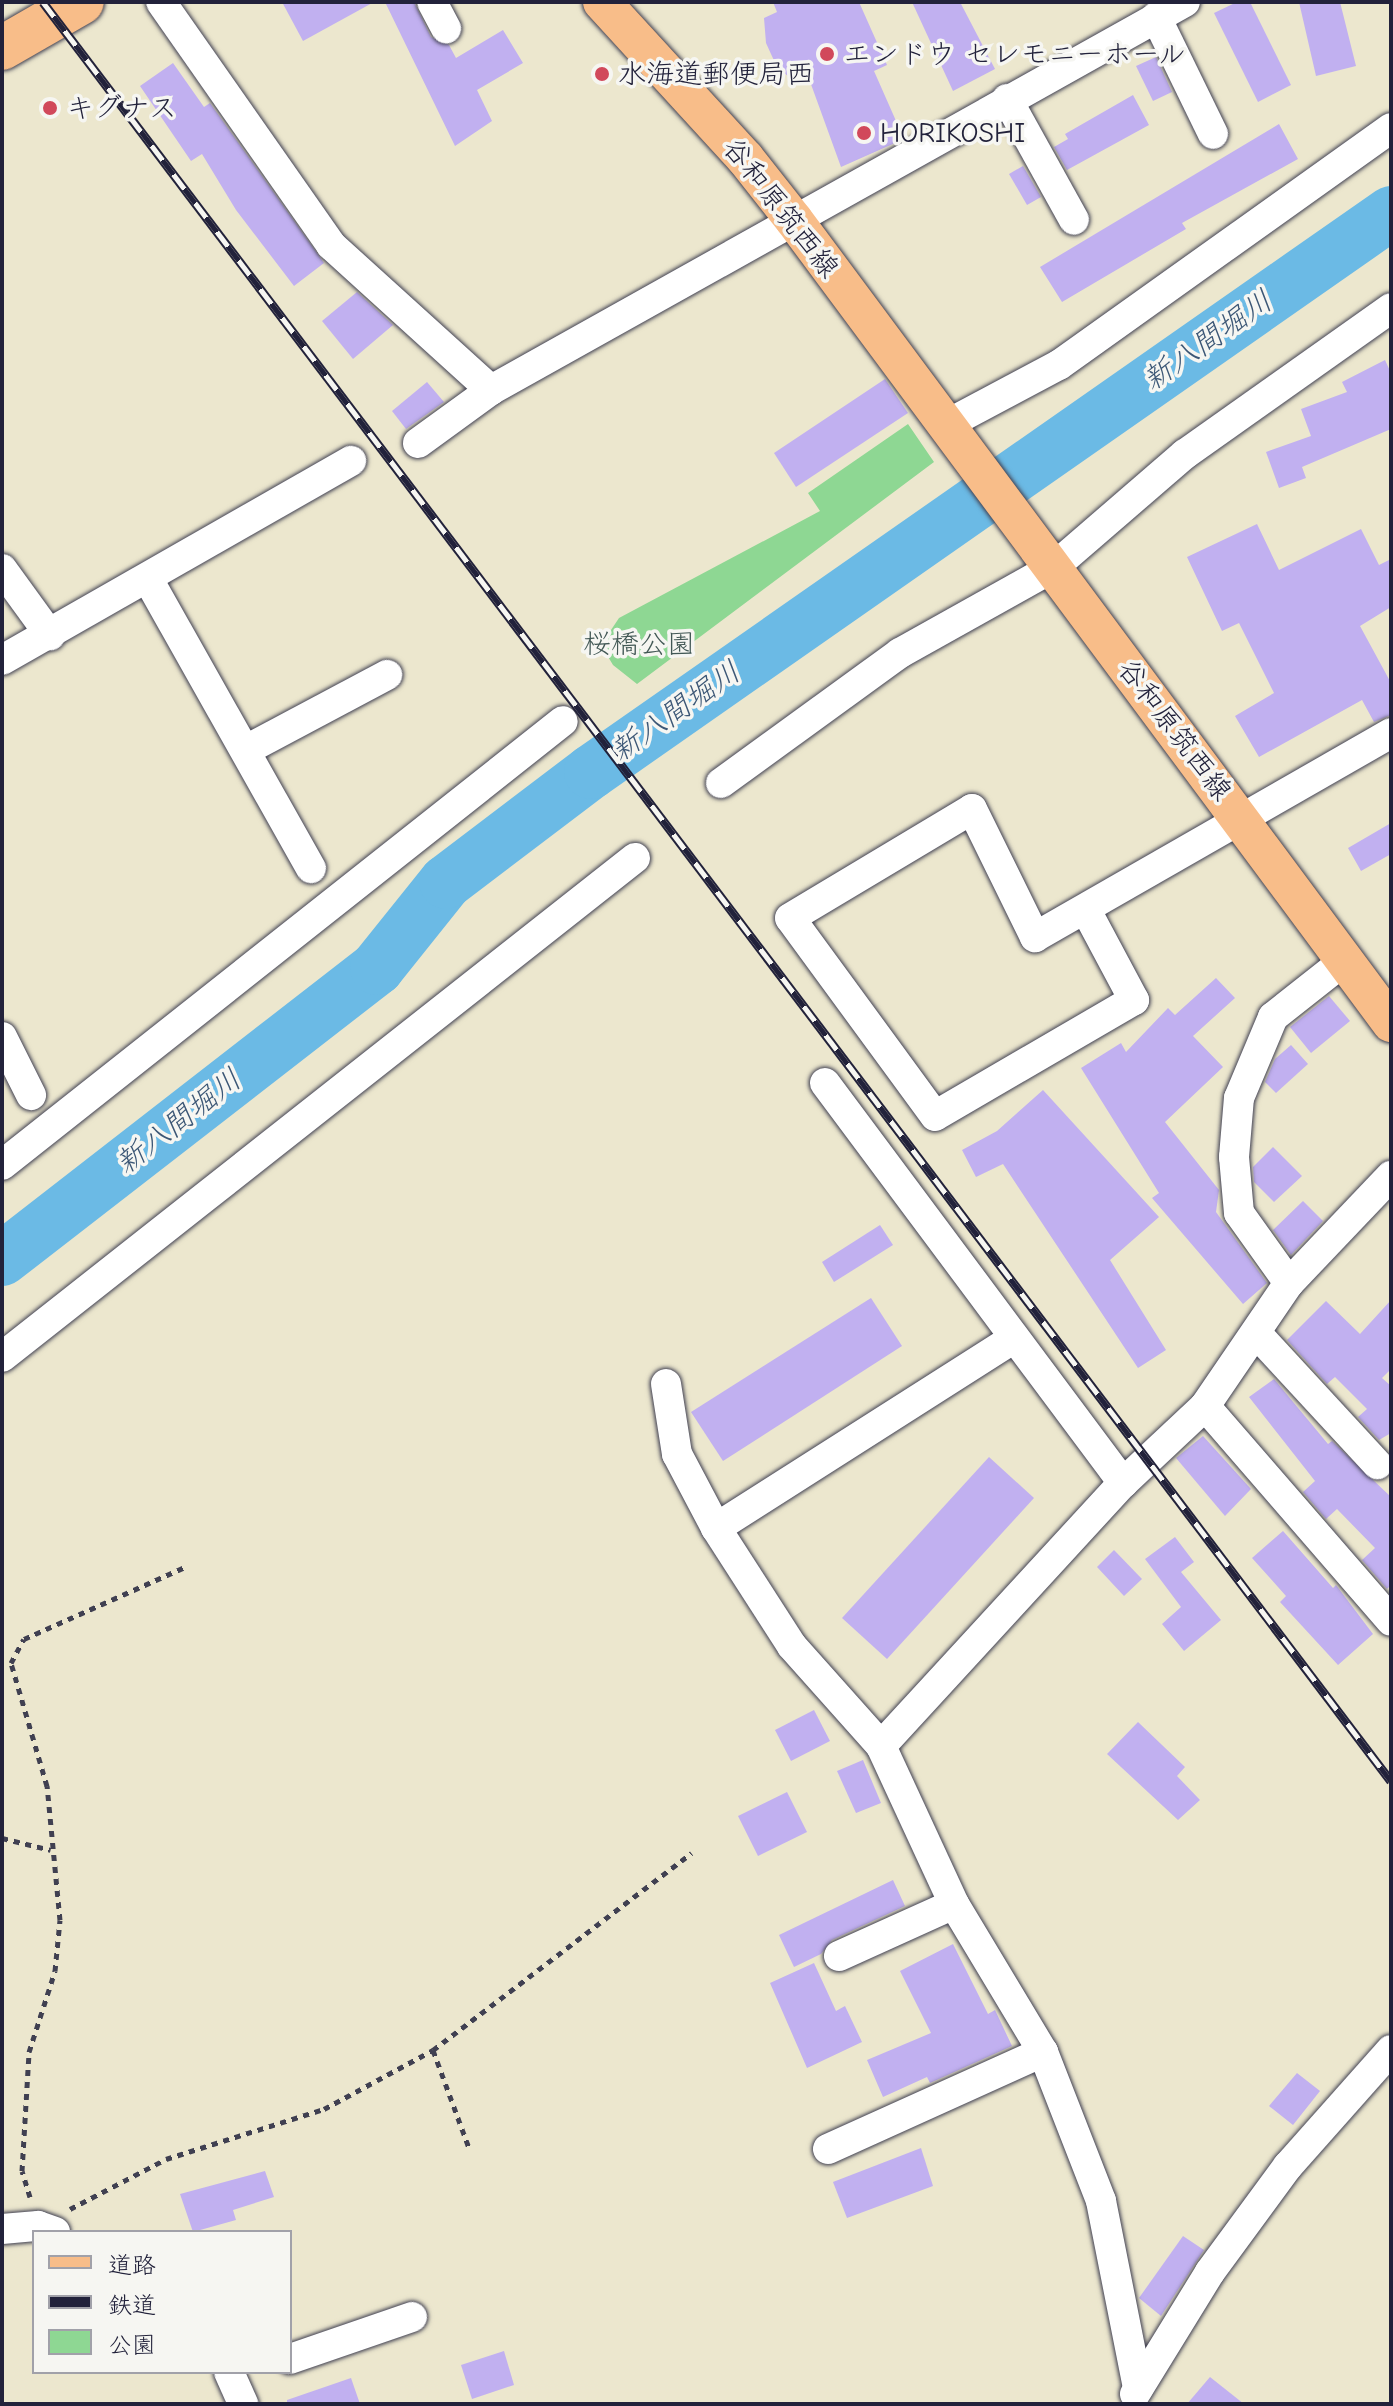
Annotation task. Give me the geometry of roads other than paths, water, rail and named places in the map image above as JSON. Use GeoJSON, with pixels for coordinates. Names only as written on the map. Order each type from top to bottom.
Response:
{"type":"FeatureCollection","features":[{"type":"Feature","properties":{"kind":"highway"},"geometry":{"type":"LineString","coordinates":[[2,48],[82,2]]}},
{"type":"Feature","properties":{"kind":"main road","name":"谷和原筑西線"},"geometry":{"type":"LineString","coordinates":[[602,2],[736,147],[794,220],[1391,1023]]}},
{"type":"Feature","properties":{"kind":"street"},"geometry":{"type":"LineString","coordinates":[[161,2],[331,245],[491,390]]}},
{"type":"Feature","properties":{"kind":"street"},"geometry":{"type":"LineString","coordinates":[[418,443],[491,390],[1185,2]]}},
{"type":"Feature","properties":{"kind":"street"},"geometry":{"type":"LineString","coordinates":[[1156,17],[1213,134]]}},
{"type":"Feature","properties":{"kind":"street"},"geometry":{"type":"LineString","coordinates":[[1007,99],[1074,220]]}},
{"type":"Feature","properties":{"kind":"street"},"geometry":{"type":"LineString","coordinates":[[952,432],[1059,365],[1391,128]]}},
{"type":"Feature","properties":{"kind":"street"},"geometry":{"type":"LineString","coordinates":[[721,783],[900,653],[1050,561],[1185,454],[1391,308]]}},
{"type":"Feature","properties":{"kind":"street"},"geometry":{"type":"LineString","coordinates":[[2,660],[351,461]]}},
{"type":"Feature","properties":{"kind":"street"},"geometry":{"type":"LineString","coordinates":[[2,569],[50,635]]}},
{"type":"Feature","properties":{"kind":"street"},"geometry":{"type":"LineString","coordinates":[[148,579],[311,868]]}},
{"type":"Feature","properties":{"kind":"street"},"geometry":{"type":"LineString","coordinates":[[246,750],[387,675]]}},
{"type":"Feature","properties":{"kind":"street"},"geometry":{"type":"LineString","coordinates":[[2,1165],[563,721]]}},
{"type":"Feature","properties":{"kind":"street"},"geometry":{"type":"LineString","coordinates":[[1087,912],[1134,1000],[935,1116],[790,918],[972,809],[1035,937],[1087,912],[1391,733]]}},
{"type":"Feature","properties":{"kind":"street"},"geometry":{"type":"LineString","coordinates":[[2,1357],[635,858]]}},
{"type":"Feature","properties":{"kind":"street"},"geometry":{"type":"LineString","coordinates":[[1289,1283],[1239,1213],[1234,1157],[1239,1098],[1273,1017],[1344,961]]}},
{"type":"Feature","properties":{"kind":"street"},"geometry":{"type":"LineString","coordinates":[[2,1037],[31,1095]]}},
{"type":"Feature","properties":{"kind":"street"},"geometry":{"type":"LineString","coordinates":[[825,1083],[1123,1483]]}},
{"type":"Feature","properties":{"kind":"street"},"geometry":{"type":"LineString","coordinates":[[881,1746],[1123,1483],[1205,1406],[1258,1335],[1289,1283],[1391,1176]]}},
{"type":"Feature","properties":{"kind":"street"},"geometry":{"type":"LineString","coordinates":[[1258,1335],[1377,1464]]}},
{"type":"Feature","properties":{"kind":"street"},"geometry":{"type":"LineString","coordinates":[[716,1528],[1014,1338]]}},
{"type":"Feature","properties":{"kind":"street"},"geometry":{"type":"LineString","coordinates":[[666,1384],[677,1454],[716,1528],[792,1646],[881,1746],[954,1904],[1043,2052],[1101,2201],[1134,2396]]}},
{"type":"Feature","properties":{"kind":"street"},"geometry":{"type":"LineString","coordinates":[[1205,1406],[1391,1621]]}},
{"type":"Feature","properties":{"kind":"street"},"geometry":{"type":"LineString","coordinates":[[839,1956],[954,1904]]}},
{"type":"Feature","properties":{"kind":"street"},"geometry":{"type":"LineString","coordinates":[[1134,2396],[1210,2272],[1279,2178],[1391,2050]]}},
{"type":"Feature","properties":{"kind":"street"},"geometry":{"type":"LineString","coordinates":[[828,2149],[1043,2052]]}},
{"type":"Feature","properties":{"kind":"street"},"geometry":{"type":"LineString","coordinates":[[2,2229],[46,2229]]}},
{"type":"Feature","properties":{"kind":"street"},"geometry":{"type":"LineString","coordinates":[[292,2358],[412,2317]]}},
{"type":"Feature","properties":{"kind":"waterway","name":"新八間堀川"},"geometry":{"type":"LineString","coordinates":[[2,1259],[377,968],[446,882],[591,772],[1391,213]]}},
{"type":"Feature","properties":{"kind":"railway"},"geometry":{"type":"LineString","coordinates":[[43,2],[1391,1781]]}},
{"type":"Feature","properties":{"kind":"place","name":"エンドウ セレモニーホール"},"geometry":{"type":"Point","coordinates":[827,54]}},
{"type":"Feature","properties":{"kind":"place","name":"水海道郵便局西"},"geometry":{"type":"Point","coordinates":[602,74]}},
{"type":"Feature","properties":{"kind":"place","name":"キグナス"},"geometry":{"type":"Point","coordinates":[50,108]}},
{"type":"Feature","properties":{"kind":"place","name":"HORIKOSHI"},"geometry":{"type":"Point","coordinates":[864,133]}},
{"type":"Feature","properties":{"kind":"park label","name":"桜橋公園"},"geometry":{"type":"Point","coordinates":[639,644]}}]}
